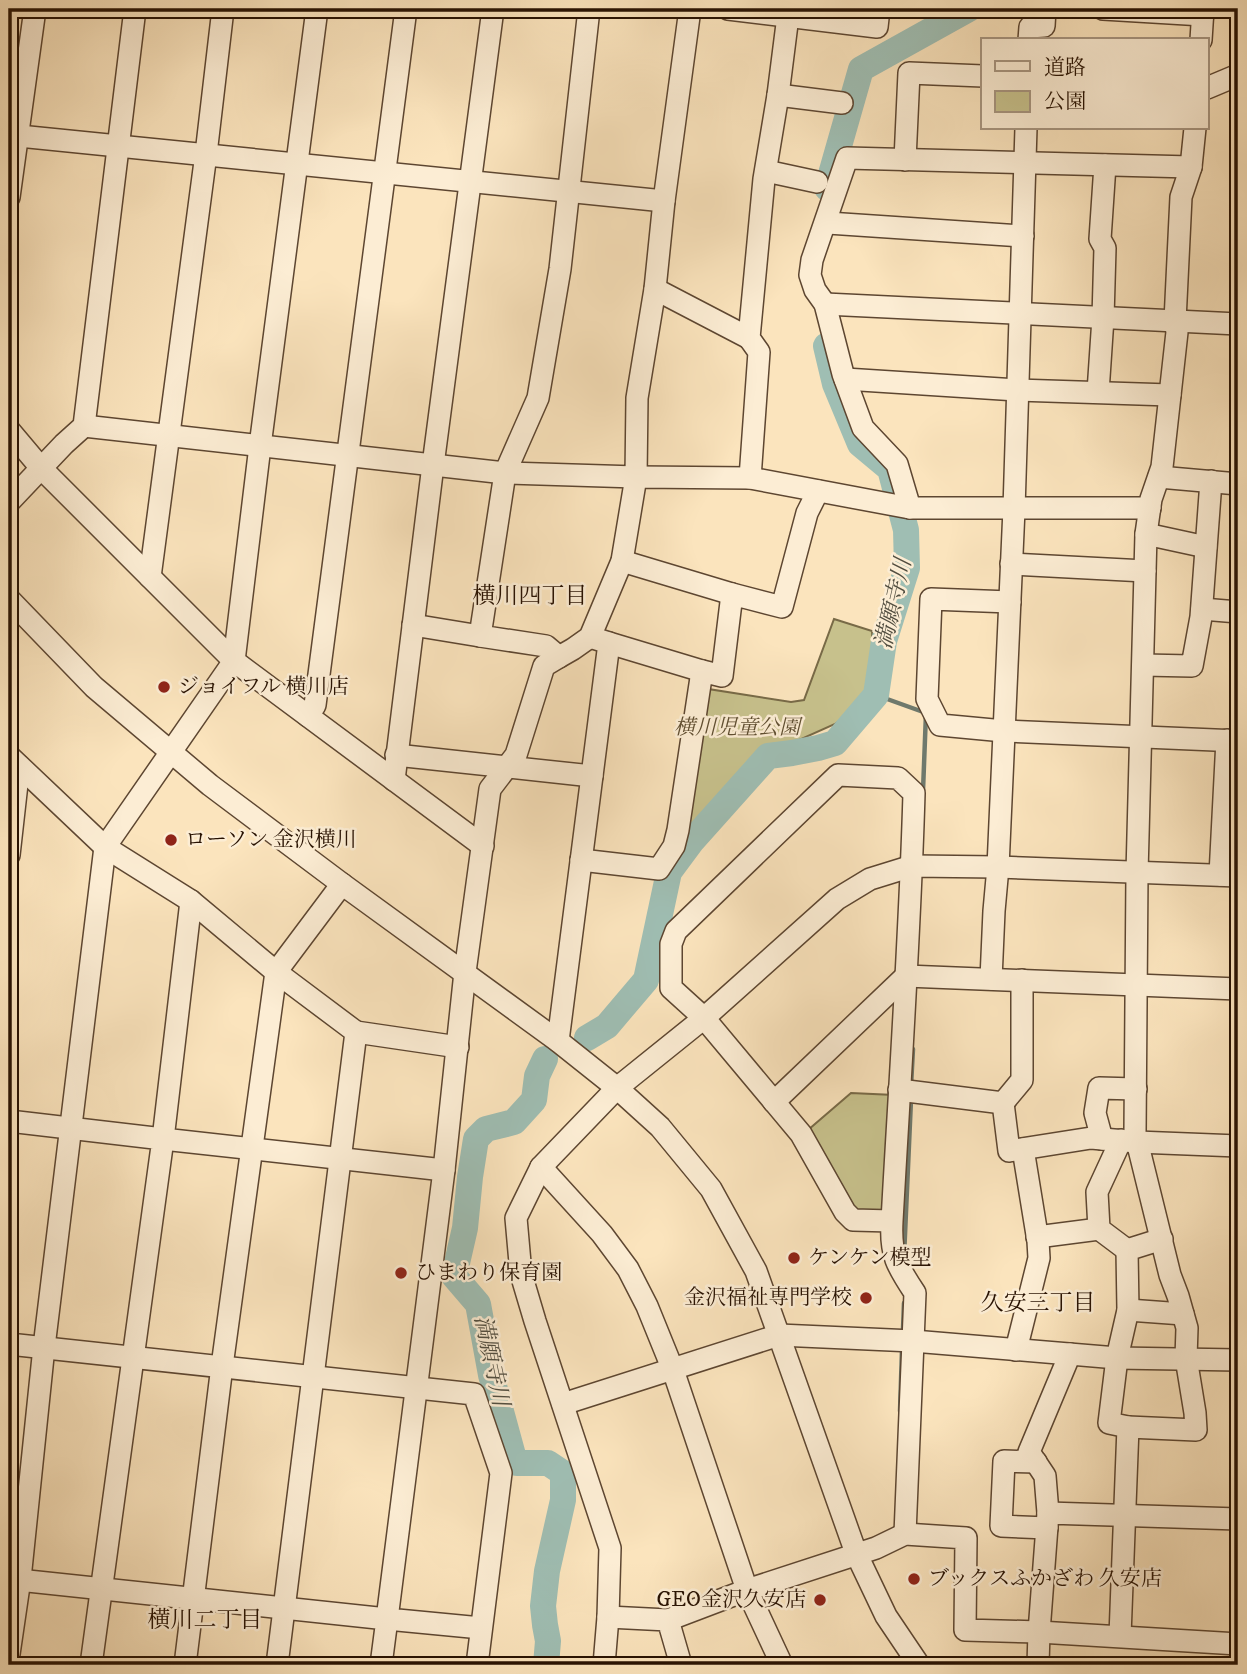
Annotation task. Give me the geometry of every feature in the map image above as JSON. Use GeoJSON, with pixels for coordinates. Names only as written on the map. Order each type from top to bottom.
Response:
{"type":"FeatureCollection","features":[{"type":"Feature","properties":{"kind":"street"},"geometry":{"type":"LineString","coordinates":[[9,197],[13,135],[35,9]]}},
{"type":"Feature","properties":{"kind":"street"},"geometry":{"type":"LineString","coordinates":[[9,502],[84,426],[135,9]]}},
{"type":"Feature","properties":{"kind":"street"},"geometry":{"type":"LineString","coordinates":[[150,577],[223,9]]}},
{"type":"Feature","properties":{"kind":"street"},"geometry":{"type":"LineString","coordinates":[[9,1654],[14,1579],[105,847],[234,662],[317,9]]}},
{"type":"Feature","properties":{"kind":"street"},"geometry":{"type":"LineString","coordinates":[[308,716],[315,705],[406,9]]}},
{"type":"Feature","properties":{"kind":"street"},"geometry":{"type":"LineString","coordinates":[[394,780],[493,9]]}},
{"type":"Feature","properties":{"kind":"street"},"geometry":{"type":"LineString","coordinates":[[480,636],[505,473],[538,398],[560,269],[589,9]]}},
{"type":"Feature","properties":{"kind":"street"},"geometry":{"type":"LineString","coordinates":[[558,1041],[592,776],[599,640],[622,561],[636,477],[637,398],[655,289],[690,9]]}},
{"type":"Feature","properties":{"kind":"street"},"geometry":{"type":"LineString","coordinates":[[728,9],[877,27],[878,9]]}},
{"type":"Feature","properties":{"kind":"street"},"geometry":{"type":"LineString","coordinates":[[1029,38],[1030,27],[1044,26],[1045,9]]}},
{"type":"Feature","properties":{"kind":"street"},"geometry":{"type":"LineString","coordinates":[[1103,9],[1203,12],[1201,38]]}},
{"type":"Feature","properties":{"kind":"street"},"geometry":{"type":"LineString","coordinates":[[749,338],[766,172],[788,16]]}},
{"type":"Feature","properties":{"kind":"street"},"geometry":{"type":"LineString","coordinates":[[905,160],[909,73],[981,76]]}},
{"type":"Feature","properties":{"kind":"street"},"geometry":{"type":"LineString","coordinates":[[1208,88],[1238,75]]}},
{"type":"Feature","properties":{"kind":"street"},"geometry":{"type":"LineString","coordinates":[[778,95],[842,103]]}},
{"type":"Feature","properties":{"kind":"street"},"geometry":{"type":"LineString","coordinates":[[991,979],[999,867],[1014,509],[1026,130]]}},
{"type":"Feature","properties":{"kind":"street"},"geometry":{"type":"LineString","coordinates":[[1099,1229],[1097,1192],[1120,1140],[1135,1133],[1137,873],[1146,534],[1151,499],[1162,467],[1177,332],[1175,321],[1181,197],[1191,167],[1195,130]]}},
{"type":"Feature","properties":{"kind":"street"},"geometry":{"type":"LineString","coordinates":[[13,135],[664,201]]}},
{"type":"Feature","properties":{"kind":"street"},"geometry":{"type":"LineString","coordinates":[[902,507],[897,464],[863,428],[845,379],[825,304],[815,290],[810,275],[847,158],[1191,167]]}},
{"type":"Feature","properties":{"kind":"street"},"geometry":{"type":"LineString","coordinates":[[1098,391],[1105,248],[1100,239],[1105,165]]}},
{"type":"Feature","properties":{"kind":"street"},"geometry":{"type":"LineString","coordinates":[[766,172],[817,182]]}},
{"type":"Feature","properties":{"kind":"street"},"geometry":{"type":"LineString","coordinates":[[828,223],[1023,236]]}},
{"type":"Feature","properties":{"kind":"street"},"geometry":{"type":"LineString","coordinates":[[655,289],[749,338],[759,352],[750,478]]}},
{"type":"Feature","properties":{"kind":"street"},"geometry":{"type":"LineString","coordinates":[[825,304],[1238,324]]}},
{"type":"Feature","properties":{"kind":"street"},"geometry":{"type":"LineString","coordinates":[[845,379],[1017,390],[1170,395]]}},
{"type":"Feature","properties":{"kind":"street"},"geometry":{"type":"LineString","coordinates":[[84,426],[505,473],[750,478],[902,507],[1150,508]]}},
{"type":"Feature","properties":{"kind":"street"},"geometry":{"type":"LineString","coordinates":[[9,430],[41,468],[234,662],[483,846]]}},
{"type":"Feature","properties":{"kind":"street"},"geometry":{"type":"LineString","coordinates":[[1159,477],[1238,484]]}},
{"type":"Feature","properties":{"kind":"street"},"geometry":{"type":"LineString","coordinates":[[1143,665],[1192,666],[1202,609],[1211,481]]}},
{"type":"Feature","properties":{"kind":"street"},"geometry":{"type":"LineString","coordinates":[[622,561],[782,607],[807,513],[818,491]]}},
{"type":"Feature","properties":{"kind":"street"},"geometry":{"type":"LineString","coordinates":[[1146,534],[1206,547]]}},
{"type":"Feature","properties":{"kind":"street"},"geometry":{"type":"LineString","coordinates":[[1011,564],[1145,570]]}},
{"type":"Feature","properties":{"kind":"street"},"geometry":{"type":"LineString","coordinates":[[381,1665],[465,972],[490,789],[516,755],[544,666],[599,640],[722,676],[732,594]]}},
{"type":"Feature","properties":{"kind":"street"},"geometry":{"type":"LineString","coordinates":[[9,599],[94,687],[210,785],[558,1041],[660,1127],[712,1189],[755,1271],[856,1553],[886,1616],[919,1665]]}},
{"type":"Feature","properties":{"kind":"street"},"geometry":{"type":"LineString","coordinates":[[604,1665],[610,1548],[521,1274],[516,1218],[541,1167],[617,1088],[704,1018],[837,899],[870,879],[912,866],[1229,875],[1233,741],[1004,731],[940,725],[927,699],[931,599],[1010,602]]}},
{"type":"Feature","properties":{"kind":"street"},"geometry":{"type":"LineString","coordinates":[[1202,609],[1238,612]]}},
{"type":"Feature","properties":{"kind":"street"},"geometry":{"type":"LineString","coordinates":[[413,625],[546,646],[559,657]]}},
{"type":"Feature","properties":{"kind":"street"},"geometry":{"type":"LineString","coordinates":[[581,860],[659,869],[674,846],[702,671]]}},
{"type":"Feature","properties":{"kind":"street"},"geometry":{"type":"LineString","coordinates":[[396,755],[592,776]]}},
{"type":"Feature","properties":{"kind":"street"},"geometry":{"type":"LineString","coordinates":[[14,761],[105,847],[191,901],[276,972],[356,1032],[458,1047]]}},
{"type":"Feature","properties":{"kind":"street"},"geometry":{"type":"LineString","coordinates":[[9,849],[14,761]]}},
{"type":"Feature","properties":{"kind":"street"},"geometry":{"type":"LineString","coordinates":[[892,1221],[853,1220],[845,1212],[801,1134],[704,1018],[671,988],[671,944],[676,931],[838,775],[898,778],[914,793],[912,866],[899,1090],[892,1221],[891,1236],[897,1265],[915,1293],[905,1534]]}},
{"type":"Feature","properties":{"kind":"street"},"geometry":{"type":"LineString","coordinates":[[185,1665],[222,1366],[276,972],[342,884]]}},
{"type":"Feature","properties":{"kind":"street"},"geometry":{"type":"LineString","coordinates":[[91,1665],[163,1139],[191,901]]}},
{"type":"Feature","properties":{"kind":"street"},"geometry":{"type":"LineString","coordinates":[[774,1102],[906,976],[1238,989]]}},
{"type":"Feature","properties":{"kind":"street"},"geometry":{"type":"LineString","coordinates":[[1022,981],[1022,1080],[1003,1103],[1009,1151],[1091,1138],[1238,1146]]}},
{"type":"Feature","properties":{"kind":"street"},"geometry":{"type":"LineString","coordinates":[[277,1665],[356,1032]]}},
{"type":"Feature","properties":{"kind":"street"},"geometry":{"type":"LineString","coordinates":[[1127,1250],[1128,1310],[1117,1358],[1109,1423],[1128,1427],[1196,1430],[1186,1358],[1186,1328],[1144,1174],[1120,1140],[1095,1113],[1099,1088],[1136,1089]]}},
{"type":"Feature","properties":{"kind":"street"},"geometry":{"type":"LineString","coordinates":[[899,1090],[1003,1103]]}},
{"type":"Feature","properties":{"kind":"street"},"geometry":{"type":"LineString","coordinates":[[9,1121],[443,1170]]}},
{"type":"Feature","properties":{"kind":"street"},"geometry":{"type":"LineString","coordinates":[[1016,1350],[1039,1258],[1023,1149]]}},
{"type":"Feature","properties":{"kind":"street"},"geometry":{"type":"LineString","coordinates":[[541,1167],[602,1234],[628,1269],[647,1307],[673,1370],[747,1590],[782,1665]]}},
{"type":"Feature","properties":{"kind":"street"},"geometry":{"type":"LineString","coordinates":[[1037,1237],[1099,1229],[1127,1250]]}},
{"type":"Feature","properties":{"kind":"street"},"geometry":{"type":"LineString","coordinates":[[1127,1250],[1162,1239]]}},
{"type":"Feature","properties":{"kind":"street"},"geometry":{"type":"LineString","coordinates":[[1128,1310],[1183,1314]]}},
{"type":"Feature","properties":{"kind":"street"},"geometry":{"type":"LineString","coordinates":[[563,1404],[779,1335],[913,1341],[1117,1358],[1238,1360]]}},
{"type":"Feature","properties":{"kind":"street"},"geometry":{"type":"LineString","coordinates":[[9,1344],[474,1394],[501,1474],[477,1665]]}},
{"type":"Feature","properties":{"kind":"street"},"geometry":{"type":"LineString","coordinates":[[1038,1665],[1047,1521],[1045,1476],[1029,1452],[1070,1354]]}},
{"type":"Feature","properties":{"kind":"street"},"geometry":{"type":"LineString","coordinates":[[1120,1636],[1128,1427]]}},
{"type":"Feature","properties":{"kind":"street"},"geometry":{"type":"LineString","coordinates":[[1036,1462],[1004,1461],[1001,1526],[1125,1516],[1238,1519]]}},
{"type":"Feature","properties":{"kind":"street"},"geometry":{"type":"LineString","coordinates":[[608,1617],[668,1620],[747,1590],[876,1548],[905,1534],[966,1538],[965,1630],[1238,1644]]}},
{"type":"Feature","properties":{"kind":"street"},"geometry":{"type":"LineString","coordinates":[[14,1579],[481,1628]]}},
{"type":"Feature","properties":{"kind":"street"},"geometry":{"type":"LineString","coordinates":[[668,1620],[681,1665]]}},
{"type":"Feature","properties":{"kind":"green space","name":"横川児童公園"},"geometry":{"type":"Polygon","coordinates":[[[834,619],[872,631],[874,679],[860,706],[835,724],[779,749],[765,750],[687,835],[708,689],[791,702],[804,700],[834,619]]]}},
{"type":"Feature","properties":{"kind":"green space"},"geometry":{"type":"Polygon","coordinates":[[[851,1093],[894,1095],[887,1217],[852,1212],[808,1130],[851,1093]]]}},
{"type":"Feature","properties":{"kind":"green space"},"geometry":{"type":"Polygon","coordinates":[[[9,1463],[18,1464],[9,1568],[9,1463]]]}},
{"type":"Feature","properties":{"kind":"waterway","name":"満願寺川"},"geometry":{"type":"LineString","coordinates":[[827,188],[861,69],[969,9]]}},
{"type":"Feature","properties":{"kind":"waterway","name":"満願寺川"},"geometry":{"type":"LineString","coordinates":[[587,1038],[607,1026],[646,980],[669,872],[692,841],[768,756],[835,743],[876,695],[884,641],[907,568],[906,530],[890,469],[860,444],[835,384],[826,346]]}},
{"type":"Feature","properties":{"kind":"waterway"},"geometry":{"type":"LineString","coordinates":[[876,695],[926,713],[923,791]]}},
{"type":"Feature","properties":{"kind":"waterway"},"geometry":{"type":"LineString","coordinates":[[911,1086],[913,1049]]}},
{"type":"Feature","properties":{"kind":"waterway","name":"満願寺川"},"geometry":{"type":"LineString","coordinates":[[545,1059],[537,1076],[534,1100],[514,1122],[486,1129],[476,1139],[465,1228],[454,1276],[478,1304],[491,1375],[514,1459],[517,1463],[548,1463],[563,1473],[563,1500],[547,1571],[543,1606],[548,1641],[546,1665]]}},
{"type":"Feature","properties":{"kind":"waterway"},"geometry":{"type":"LineString","coordinates":[[904,1257],[911,1100]]}},
{"type":"Feature","properties":{"kind":"waterway"},"geometry":{"type":"LineString","coordinates":[[903,1329],[904,1303]]}},
{"type":"Feature","properties":{"kind":"waterway"},"geometry":{"type":"LineString","coordinates":[[900,1411],[902,1350]]}},
{"type":"Feature","properties":{"kind":"place","name":"ジョイフル 横川店"},"geometry":{"type":"Point","coordinates":[164,687]}},
{"type":"Feature","properties":{"kind":"place","name":"ローソン 金沢横川"},"geometry":{"type":"Point","coordinates":[171,840]}},
{"type":"Feature","properties":{"kind":"place","name":"ケンケン模型"},"geometry":{"type":"Point","coordinates":[794,1258]}},
{"type":"Feature","properties":{"kind":"place","name":"ひまわり保育園"},"geometry":{"type":"Point","coordinates":[401,1273]}},
{"type":"Feature","properties":{"kind":"place","name":"金沢福祉専門学校"},"geometry":{"type":"Point","coordinates":[866,1298]}},
{"type":"Feature","properties":{"kind":"place","name":"ブックスふかざわ 久安店"},"geometry":{"type":"Point","coordinates":[914,1579]}},
{"type":"Feature","properties":{"kind":"place","name":"GEO金沢久安店"},"geometry":{"type":"Point","coordinates":[820,1600]}},
{"type":"Feature","properties":{"kind":"district","name":"横川四丁目"},"geometry":{"type":"Point","coordinates":[530,596]}},
{"type":"Feature","properties":{"kind":"district","name":"久安三丁目"},"geometry":{"type":"Point","coordinates":[1038,1303]}},
{"type":"Feature","properties":{"kind":"district","name":"横川二丁目"},"geometry":{"type":"Point","coordinates":[205,1620]}}]}
